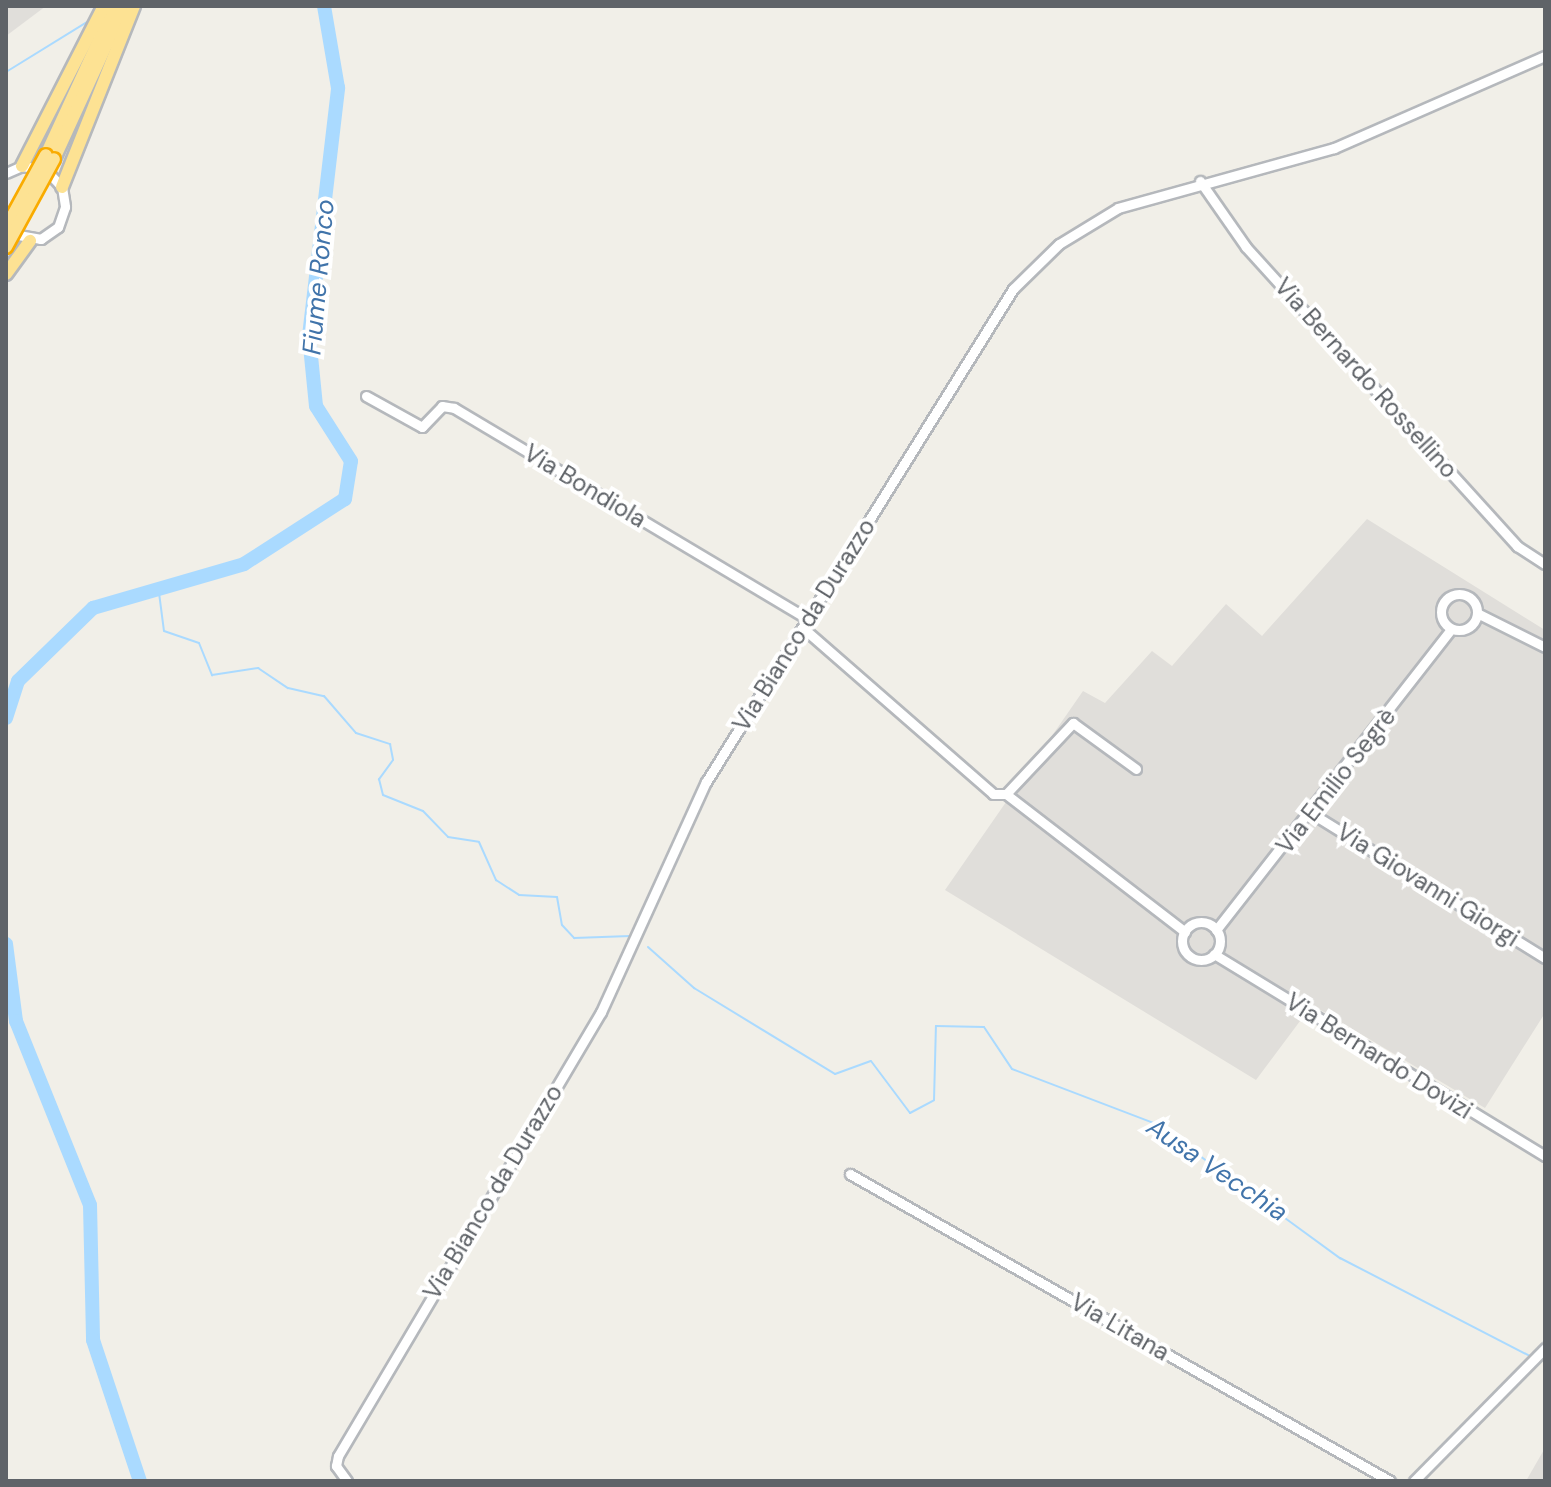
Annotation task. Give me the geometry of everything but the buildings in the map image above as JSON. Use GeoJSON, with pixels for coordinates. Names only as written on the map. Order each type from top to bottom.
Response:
{"type":"FeatureCollection","features":[{"type":"Feature","properties":{"kind":"highway"},"geometry":{"type":"LineString","coordinates":[[22,166],[104,6]]}},
{"type":"Feature","properties":{"kind":"highway"},"geometry":{"type":"LineString","coordinates":[[6,230],[50,157],[115,6]]}},
{"type":"Feature","properties":{"kind":"highway"},"geometry":{"type":"LineString","coordinates":[[6,247],[124,6]]}},
{"type":"Feature","properties":{"kind":"highway"},"geometry":{"type":"LineString","coordinates":[[62,187],[134,6]]}},
{"type":"Feature","properties":{"kind":"highway"},"geometry":{"type":"LineString","coordinates":[[6,274],[30,241]]}},
{"type":"Feature","properties":{"kind":"street","name":"Via Bianco da Durazzo"},"geometry":{"type":"LineString","coordinates":[[347,1481],[336,1466],[338,1456],[601,1012],[706,782],[1013,289],[1059,244],[1118,208],[1200,181],[1334,148],[1545,56]]}},
{"type":"Feature","properties":{"kind":"street"},"geometry":{"type":"LineString","coordinates":[[6,173],[22,166],[46,170],[62,187],[65,207],[58,227],[30,241],[6,230]]}},
{"type":"Feature","properties":{"kind":"street","name":"Via Bernardo Rossellino"},"geometry":{"type":"LineString","coordinates":[[1200,181],[1246,247],[1517,546],[1545,564]]}},
{"type":"Feature","properties":{"kind":"street","name":"Via Bondiola"},"geometry":{"type":"LineString","coordinates":[[366,396],[422,427],[442,406],[454,408],[806,623]]}},
{"type":"Feature","properties":{"kind":"street"},"geometry":{"type":"LineString","coordinates":[[1477,613],[1468,628],[1451,629],[1441,616],[1449,597],[1466,595],[1477,613],[1545,647]]}},
{"type":"Feature","properties":{"kind":"street"},"geometry":{"type":"LineString","coordinates":[[806,623],[990,791],[1006,794],[1185,932],[1202,922],[1216,930],[1214,954]]}},
{"type":"Feature","properties":{"kind":"street","name":"Via Emilio Segrè"},"geometry":{"type":"LineString","coordinates":[[1216,930],[1311,813],[1451,629]]}},
{"type":"Feature","properties":{"kind":"street"},"geometry":{"type":"LineString","coordinates":[[1006,794],[1073,723],[1136,769]]}},
{"type":"Feature","properties":{"kind":"street","name":"Via Giovanni Giorgi"},"geometry":{"type":"LineString","coordinates":[[1311,813],[1545,958]]}},
{"type":"Feature","properties":{"kind":"street","name":"Via Bernardo Dovizi"},"geometry":{"type":"LineString","coordinates":[[1185,932],[1189,955],[1214,954],[1545,1156]]}},
{"type":"Feature","properties":{"kind":"street","name":"Via Litana"},"geometry":{"type":"LineString","coordinates":[[850,1174],[1390,1481]]}},
{"type":"Feature","properties":{"kind":"street"},"geometry":{"type":"LineString","coordinates":[[1414,1481],[1544,1348]]}},
{"type":"Feature","properties":{"kind":"shaded area"},"geometry":{"type":"Polygon","coordinates":[[[6,6],[46,6],[6,36],[6,6]]]}},
{"type":"Feature","properties":{"kind":"shaded area"},"geometry":{"type":"Polygon","coordinates":[[[1367,519],[1545,630],[1545,1013],[1485,1108],[1312,1005],[1256,1080],[945,890],[1083,691],[1105,703],[1152,651],[1172,666],[1226,604],[1262,636],[1367,519]]]}},
{"type":"Feature","properties":{"kind":"shaded area"},"geometry":{"type":"Polygon","coordinates":[[[1545,1448],[1545,1481],[1526,1481],[1545,1448]]]}},
{"type":"Feature","properties":{"kind":"waterway","name":"Fiume Ronco"},"geometry":{"type":"LineString","coordinates":[[6,718],[18,681],[93,608],[244,564],[345,499],[351,461],[316,406],[309,336],[338,88],[324,6]]}},
{"type":"Feature","properties":{"kind":"waterway"},"geometry":{"type":"LineString","coordinates":[[6,72],[87,22]]}},
{"type":"Feature","properties":{"kind":"waterway","name":"Ausa Vecchia"},"geometry":{"type":"LineString","coordinates":[[158,585],[164,631],[199,643],[212,675],[258,668],[288,688],[324,696],[356,733],[390,744],[393,760],[379,779],[383,795],[423,811],[448,837],[479,842],[496,880],[519,895],[557,897],[562,925],[574,938],[630,936]]}},
{"type":"Feature","properties":{"kind":"waterway","name":"Fiume Ronco"},"geometry":{"type":"LineString","coordinates":[[6,944],[16,1021],[90,1205],[93,1340],[140,1481]]}},
{"type":"Feature","properties":{"kind":"waterway","name":"Ausa Vecchia"},"geometry":{"type":"LineString","coordinates":[[648,947],[694,988],[835,1074],[871,1061],[910,1113],[934,1100],[936,1026],[984,1027],[1012,1069],[1156,1124],[1340,1258],[1530,1356]]}}]}
